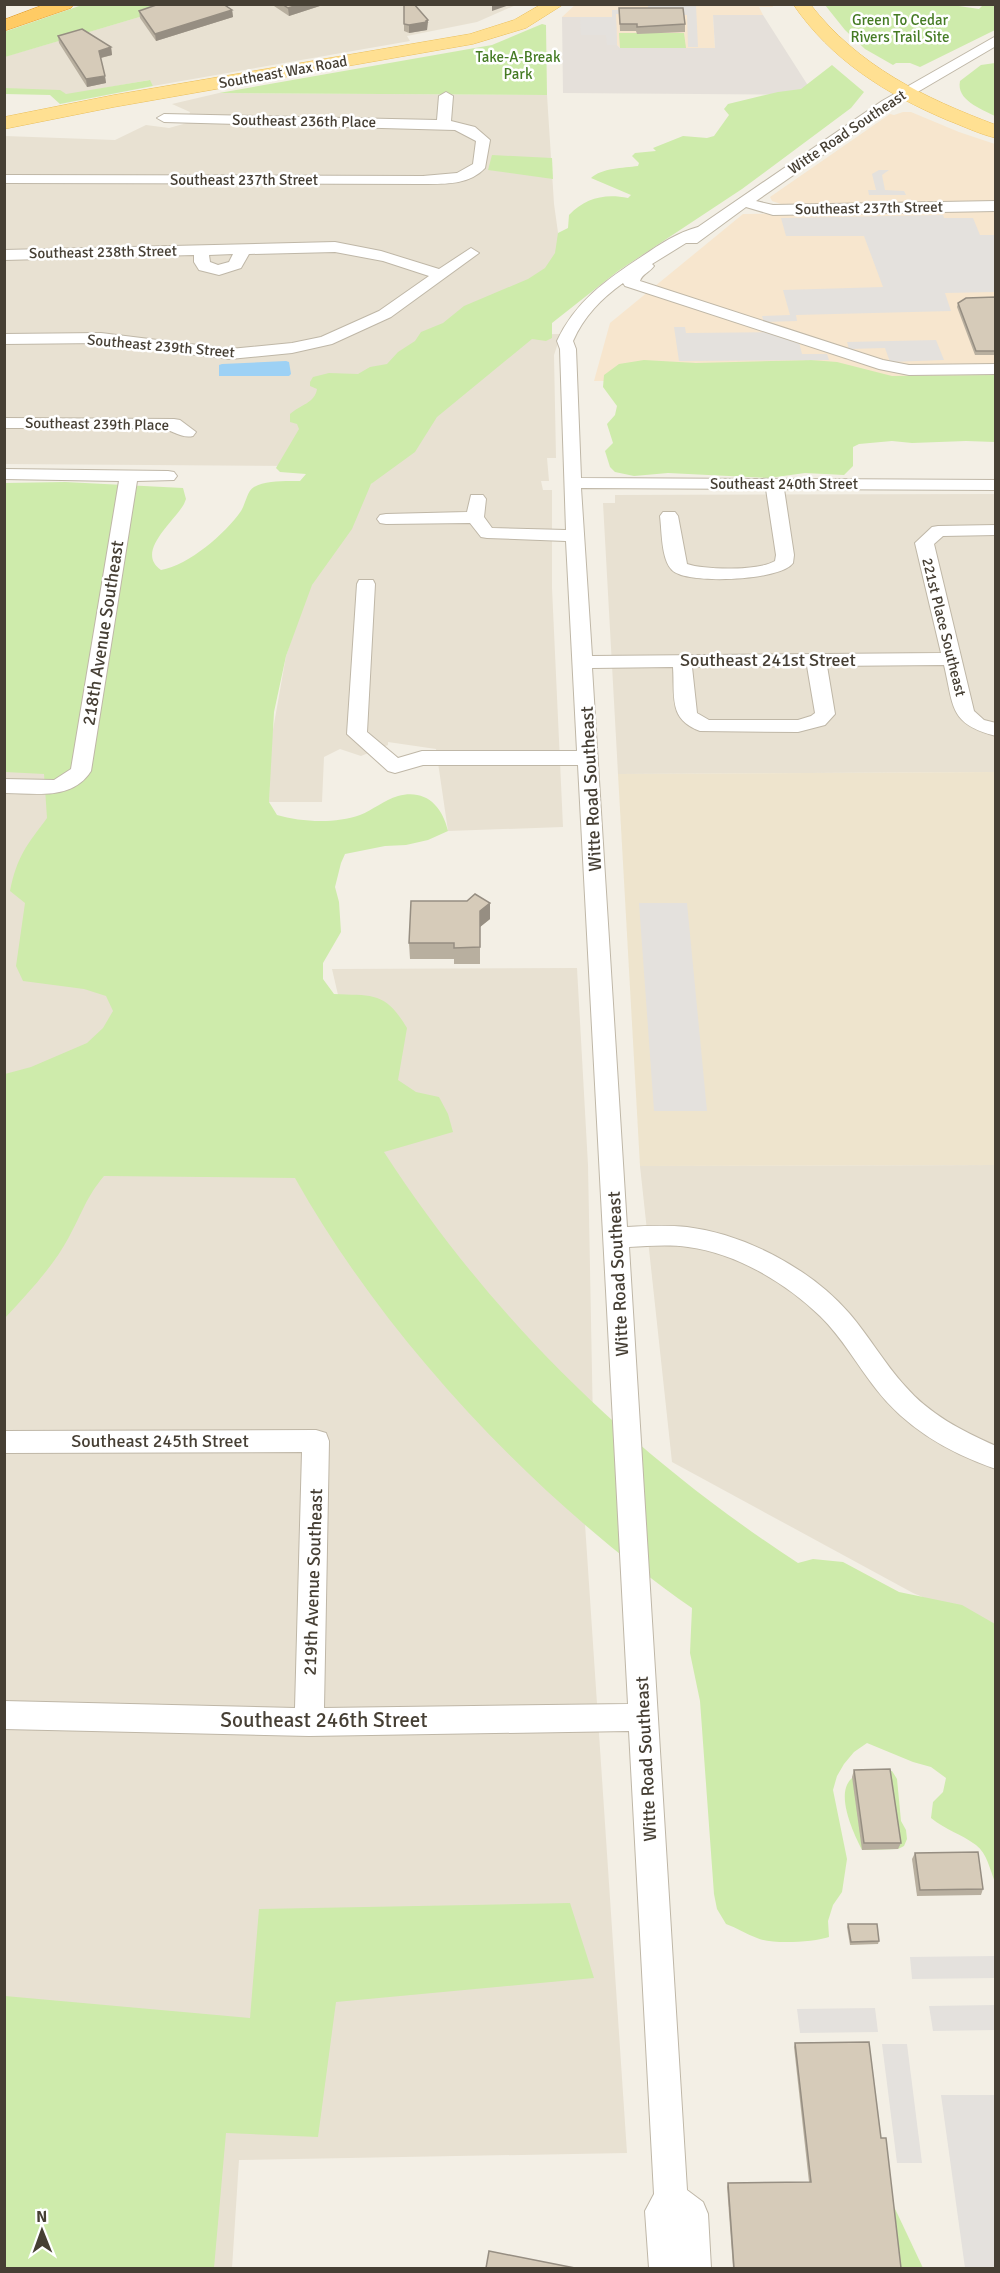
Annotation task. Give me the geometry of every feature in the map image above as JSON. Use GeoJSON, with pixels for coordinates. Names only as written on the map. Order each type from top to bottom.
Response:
{"type":"FeatureCollection","features":[{"type":"Feature","properties":{"kind":"highway"},"geometry":{"type":"LineString","coordinates":[[4,26],[65,4]]}},
{"type":"Feature","properties":{"kind":"main road","name":"Southeast Wax Road"},"geometry":{"type":"LineString","coordinates":[[4,123],[114,101],[473,39],[520,24],[556,4]]}},
{"type":"Feature","properties":{"kind":"main road"},"geometry":{"type":"LineString","coordinates":[[801,4],[824,34],[853,60],[905,93],[996,132]]}},
{"type":"Feature","properties":{"kind":"street","name":"Witte Road Southeast"},"geometry":{"type":"LineString","coordinates":[[568,349],[577,343],[589,322],[601,308],[702,231],[905,93],[996,40]]}},
{"type":"Feature","properties":{"kind":"street"},"geometry":{"type":"LineString","coordinates":[[444,123],[446,96]]}},
{"type":"Feature","properties":{"kind":"street","name":"Southeast 236th Place"},"geometry":{"type":"LineString","coordinates":[[164,118],[444,123],[462,126],[476,132],[483,140],[480,165]]}},
{"type":"Feature","properties":{"kind":"street","name":"Southeast 237th Street"},"geometry":{"type":"LineString","coordinates":[[4,179],[423,180],[458,178],[470,174],[480,165]]}},
{"type":"Feature","properties":{"kind":"street","name":"Southeast 237th Street"},"geometry":{"type":"LineString","coordinates":[[744,202],[773,210],[996,206]]}},
{"type":"Feature","properties":{"kind":"street","name":"Witte Road Southeast"},"geometry":{"type":"LineString","coordinates":[[666,2268],[662,2211],[671,2199],[572,483],[567,388],[568,349],[565,341],[568,331],[587,305],[615,281],[685,235],[702,231]]}},
{"type":"Feature","properties":{"kind":"street","name":"Southeast 238th Street"},"geometry":{"type":"LineString","coordinates":[[4,255],[201,250],[205,267],[219,270],[235,265],[244,249],[335,248],[366,251],[398,259],[439,274]]}},
{"type":"Feature","properties":{"kind":"street"},"geometry":{"type":"LineString","coordinates":[[661,250],[660,256],[634,274],[631,283],[879,364],[909,370],[996,369]]}},
{"type":"Feature","properties":{"kind":"street","name":"Southeast 239th Street"},"geometry":{"type":"LineString","coordinates":[[4,339],[110,339],[230,354],[291,348],[326,341],[385,314],[471,253]]}},
{"type":"Feature","properties":{"kind":"street","name":"Southeast 239th Place"},"geometry":{"type":"LineString","coordinates":[[4,423],[159,423],[174,424],[187,432]]}},
{"type":"Feature","properties":{"kind":"street"},"geometry":{"type":"LineString","coordinates":[[4,474],[168,476]]}},
{"type":"Feature","properties":{"kind":"street","name":"218th Avenue Southeast"},"geometry":{"type":"LineString","coordinates":[[4,786],[56,787],[67,783],[81,771],[129,476]]}},
{"type":"Feature","properties":{"kind":"street","name":"Southeast 240th Street"},"geometry":{"type":"LineString","coordinates":[[572,483],[996,485]]}},
{"type":"Feature","properties":{"kind":"street"},"geometry":{"type":"LineString","coordinates":[[669,516],[676,562],[680,568],[688,572],[763,572],[776,569],[784,563],[785,555],[774,484]]}},
{"type":"Feature","properties":{"kind":"street"},"geometry":{"type":"LineString","coordinates":[[386,519],[476,508],[487,534],[575,536]]}},
{"type":"Feature","properties":{"kind":"street","name":"221st Place Southeast"},"geometry":{"type":"LineString","coordinates":[[986,727],[965,713],[924,543],[938,531],[996,530]]}},
{"type":"Feature","properties":{"kind":"street"},"geometry":{"type":"LineString","coordinates":[[366,584],[357,734],[395,766],[422,758],[589,758]]}},
{"type":"Feature","properties":{"kind":"street","name":"Southeast 241st Street"},"geometry":{"type":"LineString","coordinates":[[583,662],[952,659]]}},
{"type":"Feature","properties":{"kind":"street"},"geometry":{"type":"LineString","coordinates":[[682,661],[687,715],[693,721],[707,726],[798,726],[818,721],[825,714],[816,660]]}},
{"type":"Feature","properties":{"kind":"street"},"geometry":{"type":"LineString","coordinates":[[616,1238],[690,1237],[716,1244],[763,1263],[799,1283],[830,1309],[905,1404],[927,1422],[974,1449],[996,1458]]}},
{"type":"Feature","properties":{"kind":"street","name":"Southeast 245th Street"},"geometry":{"type":"LineString","coordinates":[[4,1442],[316,1441]]}},
{"type":"Feature","properties":{"kind":"street","name":"219th Avenue Southeast"},"geometry":{"type":"LineString","coordinates":[[309,1722],[316,1441]]}},
{"type":"Feature","properties":{"kind":"street","name":"Southeast 246th Street"},"geometry":{"type":"LineString","coordinates":[[4,1715],[309,1722],[644,1717]]}},
{"type":"Feature","properties":{"kind":"street"},"geometry":{"type":"LineString","coordinates":[[671,2199],[691,2214],[694,2268]]}},
{"type":"Feature","properties":{"kind":"shaded area"},"geometry":{"type":"Polygon","coordinates":[[[576,4],[772,4],[773,7],[759,7],[763,15],[713,15],[715,48],[620,48],[617,45],[615,17],[562,17],[576,4]]]}},
{"type":"Feature","properties":{"kind":"shaded area"},"geometry":{"type":"Polygon","coordinates":[[[733,4],[696,5],[698,47],[688,47],[687,15],[616,14],[617,45],[607,45],[606,35],[581,35],[580,17],[612,17],[612,10],[648,10],[648,5],[733,4]]]}},
{"type":"Feature","properties":{"kind":"shaded area"},"geometry":{"type":"Polygon","coordinates":[[[180,5],[516,5],[477,22],[407,36],[410,41],[153,86],[149,80],[66,95],[5,88],[4,57],[180,5]]]}},
{"type":"Feature","properties":{"kind":"shaded area"},"geometry":{"type":"Polygon","coordinates":[[[713,15],[763,15],[814,95],[563,93],[562,17],[616,17],[617,45],[620,48],[715,48],[713,15]]]}},
{"type":"Feature","properties":{"kind":"shaded area"},"geometry":{"type":"Polygon","coordinates":[[[219,93],[547,95],[554,204],[562,261],[297,466],[5,464],[5,136],[115,140],[146,125],[169,128],[187,123],[190,112],[172,104],[219,93]]]}},
{"type":"Feature","properties":{"kind":"shaded area"},"geometry":{"type":"Polygon","coordinates":[[[911,112],[995,144],[995,202],[781,204],[772,201],[770,197],[890,114],[911,112]]]}},
{"type":"Feature","properties":{"kind":"shaded area"},"geometry":{"type":"Polygon","coordinates":[[[879,170],[889,170],[882,175],[885,190],[904,191],[906,195],[869,195],[868,190],[876,190],[872,174],[879,170]]]}},
{"type":"Feature","properties":{"kind":"shaded area"},"geometry":{"type":"Polygon","coordinates":[[[995,211],[995,378],[594,381],[610,323],[743,214],[995,211]]]}},
{"type":"Feature","properties":{"kind":"shaded area"},"geometry":{"type":"Polygon","coordinates":[[[943,215],[944,218],[973,218],[980,235],[995,235],[995,292],[945,293],[951,311],[796,315],[797,321],[764,322],[762,316],[790,315],[783,290],[883,287],[864,236],[786,236],[781,218],[943,215]]]}},
{"type":"Feature","properties":{"kind":"shaded area"},"geometry":{"type":"Polygon","coordinates":[[[674,327],[685,327],[686,333],[783,332],[785,338],[798,338],[802,354],[827,354],[829,360],[679,361],[674,327]]]}},
{"type":"Feature","properties":{"kind":"shaded area"},"geometry":{"type":"Polygon","coordinates":[[[561,334],[554,355],[556,458],[547,458],[549,481],[541,481],[543,490],[552,490],[552,588],[563,827],[448,831],[436,749],[388,742],[388,745],[361,756],[340,749],[324,757],[322,802],[269,802],[271,741],[286,656],[304,602],[317,572],[343,526],[371,484],[498,335],[561,334]]]}},
{"type":"Feature","properties":{"kind":"shaded area"},"geometry":{"type":"Polygon","coordinates":[[[936,340],[944,360],[890,362],[885,348],[849,349],[847,342],[936,340]]]}},
{"type":"Feature","properties":{"kind":"shaded area"},"geometry":{"type":"Polygon","coordinates":[[[995,494],[995,772],[618,774],[603,503],[615,503],[615,495],[995,494]]]}},
{"type":"Feature","properties":{"kind":"shaded area"},"geometry":{"type":"Polygon","coordinates":[[[201,770],[203,931],[583,1494],[627,2153],[239,2160],[232,2268],[5,2268],[4,772],[201,770]]]}},
{"type":"Feature","properties":{"kind":"shaded area"},"geometry":{"type":"Polygon","coordinates":[[[995,772],[995,1165],[640,1166],[618,774],[995,772]]]}},
{"type":"Feature","properties":{"kind":"shaded area"},"geometry":{"type":"Polygon","coordinates":[[[639,903],[687,903],[707,1111],[654,1111],[639,903]]]}},
{"type":"Feature","properties":{"kind":"shaded area"},"geometry":{"type":"Polygon","coordinates":[[[577,968],[588,1165],[593,1424],[377,1163],[332,969],[577,968]]]}},
{"type":"Feature","properties":{"kind":"shaded area"},"geometry":{"type":"Polygon","coordinates":[[[995,1165],[995,1627],[913,1593],[672,1462],[640,1166],[995,1165]]]}},
{"type":"Feature","properties":{"kind":"shaded area"},"geometry":{"type":"Polygon","coordinates":[[[995,1956],[995,1978],[912,1979],[910,1957],[995,1956]]]}},
{"type":"Feature","properties":{"kind":"shaded area"},"geometry":{"type":"Polygon","coordinates":[[[995,2005],[995,2030],[933,2031],[929,2006],[995,2005]]]}},
{"type":"Feature","properties":{"kind":"shaded area"},"geometry":{"type":"Polygon","coordinates":[[[875,2008],[878,2032],[800,2033],[797,2009],[875,2008]]]}},
{"type":"Feature","properties":{"kind":"shaded area"},"geometry":{"type":"Polygon","coordinates":[[[882,2044],[907,2044],[922,2163],[897,2163],[882,2044]]]}},
{"type":"Feature","properties":{"kind":"shaded area"},"geometry":{"type":"Polygon","coordinates":[[[941,2095],[995,2095],[995,2268],[965,2268],[941,2095]]]}},
{"type":"Feature","properties":{"kind":"green space"},"geometry":{"type":"Polygon","coordinates":[[[82,5],[180,5],[5,57],[4,32],[82,5]]]}},
{"type":"Feature","properties":{"kind":"green space","name":"Green To Cedar Rivers Trail Site"},"geometry":{"type":"Polygon","coordinates":[[[825,5],[952,5],[979,9],[983,5],[995,5],[995,30],[920,67],[910,63],[893,65],[865,49],[845,30],[825,5]]]}},
{"type":"Feature","properties":{"kind":"green space","name":"Take-A-Break Park"},"geometry":{"type":"Polygon","coordinates":[[[542,24],[546,25],[547,95],[219,93],[492,45],[542,24]]]}},
{"type":"Feature","properties":{"kind":"green space"},"geometry":{"type":"Polygon","coordinates":[[[619,33],[684,33],[686,48],[620,48],[619,33]]]}},
{"type":"Feature","properties":{"kind":"green space"},"geometry":{"type":"Polygon","coordinates":[[[996,63],[995,116],[966,99],[960,88],[960,81],[981,65],[996,63]]]}},
{"type":"Feature","properties":{"kind":"green space"},"geometry":{"type":"Polygon","coordinates":[[[832,65],[864,92],[851,108],[742,189],[618,271],[552,323],[552,338],[546,341],[532,339],[437,417],[415,452],[371,484],[352,529],[312,585],[286,656],[274,712],[269,802],[277,815],[329,821],[360,815],[388,800],[408,794],[431,801],[445,822],[448,831],[428,840],[345,854],[335,887],[339,902],[341,932],[323,963],[323,979],[334,994],[368,996],[385,1002],[392,1007],[407,1028],[398,1080],[416,1092],[439,1097],[448,1114],[453,1132],[384,1152],[426,1213],[471,1272],[519,1327],[569,1380],[622,1429],[737,1521],[798,1563],[813,1559],[843,1562],[899,1592],[962,1605],[995,1624],[995,1882],[986,1857],[980,1848],[931,1818],[933,1802],[943,1792],[946,1778],[931,1767],[867,1743],[854,1752],[844,1764],[833,1790],[847,1859],[842,1892],[833,1905],[828,1921],[829,1937],[782,1942],[757,1938],[726,1924],[717,1909],[700,1701],[690,1653],[692,1608],[634,1566],[578,1519],[470,1414],[420,1358],[374,1299],[332,1239],[295,1178],[104,1176],[55,1259],[5,1318],[5,1074],[31,1067],[87,1043],[103,1028],[113,1011],[106,996],[84,989],[23,981],[16,966],[25,903],[10,891],[24,852],[47,818],[44,774],[5,772],[5,483],[65,482],[183,488],[186,499],[184,504],[159,537],[152,555],[154,563],[161,570],[183,562],[206,547],[226,529],[241,511],[248,494],[254,487],[270,482],[300,481],[306,474],[280,472],[276,468],[299,429],[297,424],[290,422],[290,414],[310,401],[316,394],[317,389],[310,386],[313,377],[329,373],[358,374],[370,367],[387,364],[398,352],[415,341],[421,332],[443,323],[464,306],[528,279],[545,268],[555,253],[558,233],[568,228],[569,215],[575,209],[596,198],[611,196],[628,198],[631,195],[591,178],[601,172],[638,166],[639,163],[632,156],[635,153],[656,151],[653,148],[683,136],[707,138],[714,136],[729,115],[724,109],[728,104],[801,89],[832,65]]]}},
{"type":"Feature","properties":{"kind":"green space"},"geometry":{"type":"Polygon","coordinates":[[[150,80],[153,86],[60,104],[50,95],[5,94],[5,88],[60,90],[66,94],[150,80]]]}},
{"type":"Feature","properties":{"kind":"green space"},"geometry":{"type":"Polygon","coordinates":[[[492,155],[552,158],[553,179],[488,170],[492,155]]]}},
{"type":"Feature","properties":{"kind":"green space"},"geometry":{"type":"Polygon","coordinates":[[[644,360],[696,363],[811,360],[837,362],[892,376],[995,375],[995,442],[912,443],[892,441],[859,444],[853,447],[853,466],[844,475],[805,473],[769,478],[668,473],[634,476],[615,472],[610,467],[605,451],[613,443],[607,424],[615,415],[617,406],[603,387],[604,375],[619,364],[644,360]]]}},
{"type":"Feature","properties":{"kind":"green space"},"geometry":{"type":"Polygon","coordinates":[[[872,1769],[892,1771],[897,1779],[901,1821],[906,1830],[907,1839],[904,1846],[898,1849],[862,1850],[851,1825],[845,1804],[847,1786],[855,1776],[872,1769]]]}},
{"type":"Feature","properties":{"kind":"green space"},"geometry":{"type":"Polygon","coordinates":[[[570,1903],[594,1978],[336,2002],[318,2137],[226,2133],[214,2268],[5,2268],[5,1996],[250,2018],[259,1909],[570,1903]]]}},
{"type":"Feature","properties":{"kind":"green space"},"geometry":{"type":"Polygon","coordinates":[[[889,2196],[923,2268],[898,2268],[889,2196]]]}},
{"type":"Feature","properties":{"kind":"water"},"geometry":{"type":"Polygon","coordinates":[[[289,362],[291,374],[289,376],[219,376],[219,365],[222,364],[289,362]]]}},
{"type":"Feature","properties":{"kind":"building"},"geometry":{"type":"Polygon","coordinates":[[[159,4],[223,4],[232,10],[155,34],[139,11],[159,4]]]}},
{"type":"Feature","properties":{"kind":"building"},"geometry":{"type":"Polygon","coordinates":[[[282,4],[301,4],[288,8],[282,4]]]}},
{"type":"Feature","properties":{"kind":"building"},"geometry":{"type":"Polygon","coordinates":[[[404,4],[414,4],[428,20],[427,22],[404,24],[404,4]]]}},
{"type":"Feature","properties":{"kind":"building"},"geometry":{"type":"Polygon","coordinates":[[[619,8],[683,8],[685,24],[637,27],[637,24],[620,24],[619,8]]]}},
{"type":"Feature","properties":{"kind":"building"},"geometry":{"type":"Polygon","coordinates":[[[82,29],[111,47],[99,51],[105,76],[86,79],[58,36],[82,29]]]}},
{"type":"Feature","properties":{"kind":"building"},"geometry":{"type":"Polygon","coordinates":[[[996,297],[996,351],[976,351],[958,303],[966,298],[996,297]]]}},
{"type":"Feature","properties":{"kind":"building"},"geometry":{"type":"Polygon","coordinates":[[[475,894],[490,903],[480,911],[480,947],[454,948],[454,943],[409,943],[411,901],[467,901],[475,894]]]}},
{"type":"Feature","properties":{"kind":"building"},"geometry":{"type":"Polygon","coordinates":[[[890,1769],[901,1843],[864,1843],[854,1770],[890,1769]]]}},
{"type":"Feature","properties":{"kind":"building"},"geometry":{"type":"Polygon","coordinates":[[[978,1852],[983,1889],[920,1890],[915,1853],[978,1852]]]}},
{"type":"Feature","properties":{"kind":"building"},"geometry":{"type":"Polygon","coordinates":[[[848,1924],[877,1924],[879,1941],[851,1942],[848,1924]]]}},
{"type":"Feature","properties":{"kind":"building"},"geometry":{"type":"Polygon","coordinates":[[[869,2042],[881,2138],[886,2138],[901,2268],[734,2268],[728,2183],[811,2182],[795,2043],[869,2042]]]}},
{"type":"Feature","properties":{"kind":"building"},"geometry":{"type":"Polygon","coordinates":[[[489,2251],[575,2268],[486,2268],[489,2251]]]}}]}
